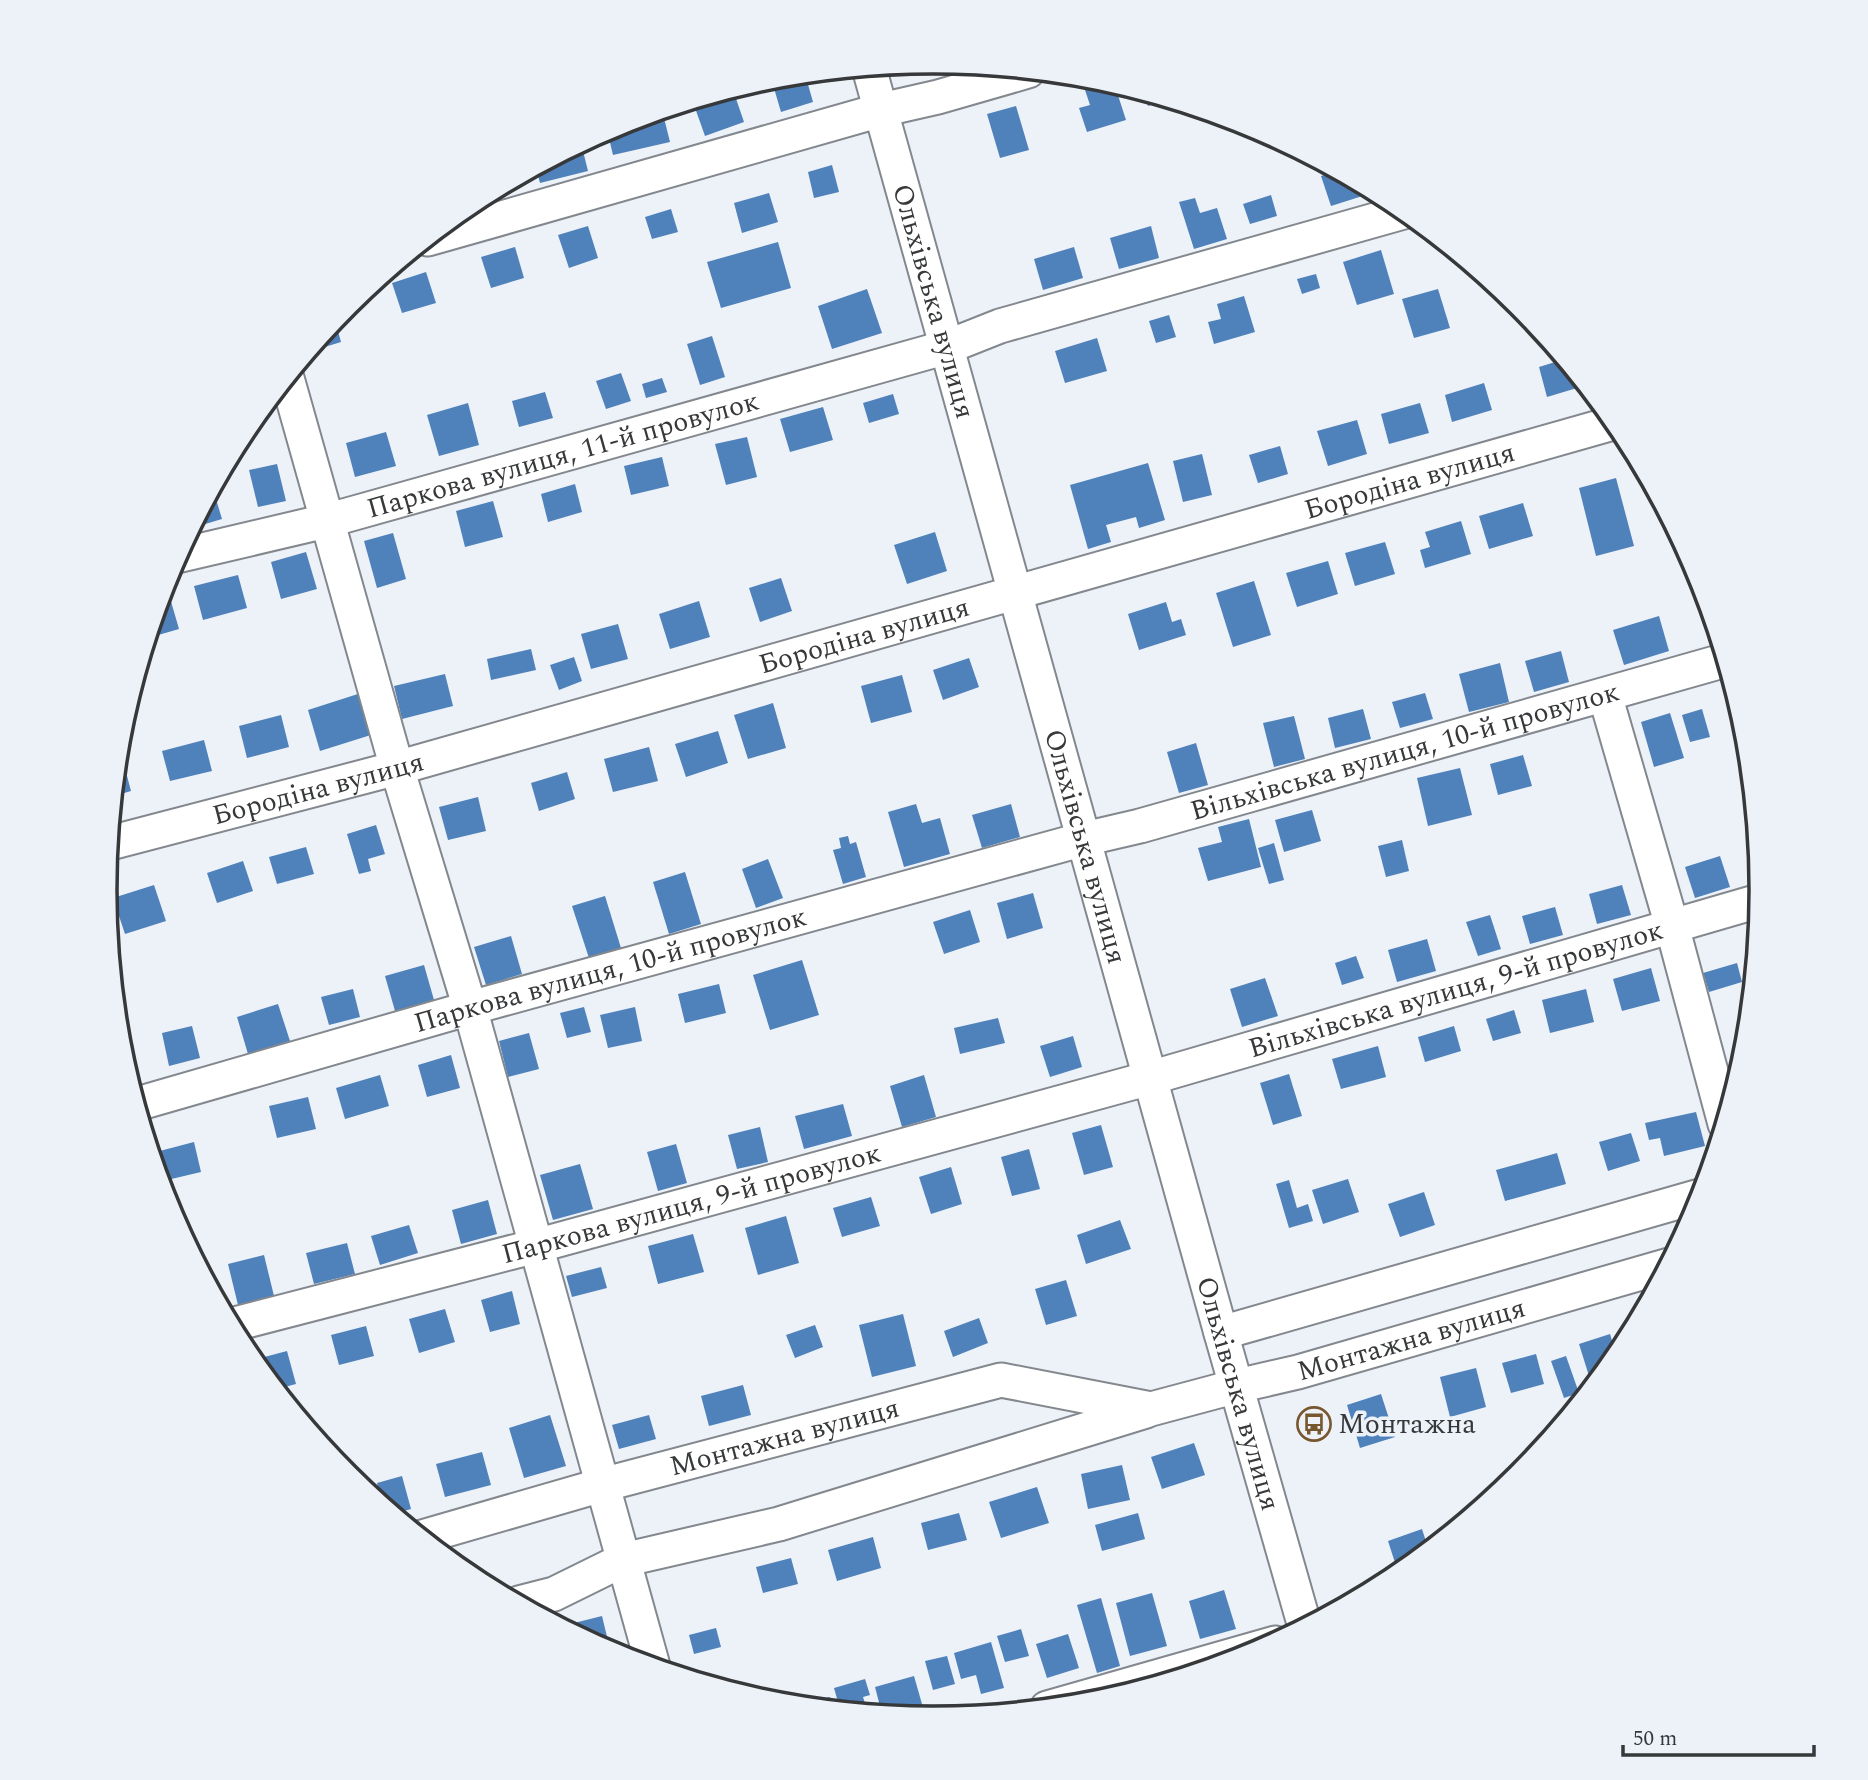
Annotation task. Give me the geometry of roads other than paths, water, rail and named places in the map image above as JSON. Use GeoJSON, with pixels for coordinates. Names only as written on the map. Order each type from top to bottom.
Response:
{"type":"FeatureCollection","features":[{"type":"Feature","properties":{"kind":"street","name":"Ольхівська вулиця"},"geometry":{"type":"LineString","coordinates":[[871,76],[1302,1618]]}},
{"type":"Feature","properties":{"kind":"street"},"geometry":{"type":"LineString","coordinates":[[450,233],[881,110],[1008,77]]}},
{"type":"Feature","properties":{"kind":"street","name":"Паркова вулиця, 11-й провулок"},"geometry":{"type":"LineString","coordinates":[[191,553],[326,521],[947,347],[1000,326],[1393,215]]}},
{"type":"Feature","properties":{"kind":"street"},"geometry":{"type":"LineString","coordinates":[[290,388],[397,768],[470,1008],[649,1654]]}},
{"type":"Feature","properties":{"kind":"street","name":"Бородіна вулиця"},"geometry":{"type":"LineString","coordinates":[[119,841],[397,768],[1605,425]]}},
{"type":"Feature","properties":{"kind":"street","name":"Вільхівська вулиця, 10-й провулок"},"geometry":{"type":"LineString","coordinates":[[1084,839],[1139,826],[1718,662]]}},
{"type":"Feature","properties":{"kind":"street"},"geometry":{"type":"LineString","coordinates":[[1605,695],[1672,926],[1721,1108]]}},
{"type":"Feature","properties":{"kind":"street","name":"Паркова вулиця, 10-й провулок"},"geometry":{"type":"LineString","coordinates":[[145,1102],[470,1008],[1084,839]]}},
{"type":"Feature","properties":{"kind":"street","name":"Вільхівська вулиця, 9-й провулок"},"geometry":{"type":"LineString","coordinates":[[1150,1078],[1750,904]]}},
{"type":"Feature","properties":{"kind":"street","name":"Паркова вулиця, 9-й провулок"},"geometry":{"type":"LineString","coordinates":[[242,1322],[536,1246],[1150,1078]]}},
{"type":"Feature","properties":{"kind":"street","name":"Монтажна вулиця"},"geometry":{"type":"LineString","coordinates":[[1221,1333],[1689,1199]]}},
{"type":"Feature","properties":{"kind":"street","name":"Монтажна вулиця"},"geometry":{"type":"LineString","coordinates":[[531,1600],[554,1594],[623,1560],[779,1524],[1151,1409],[1298,1372],[1657,1269]]}},
{"type":"Feature","properties":{"kind":"street","name":"Монтажна вулиця"},"geometry":{"type":"LineString","coordinates":[[432,1534],[602,1485],[1001,1380],[1151,1409]]}},
{"type":"Feature","properties":{"kind":"place","name":"Монтажна"},"geometry":{"type":"Point","coordinates":[1314,1424]}}]}
